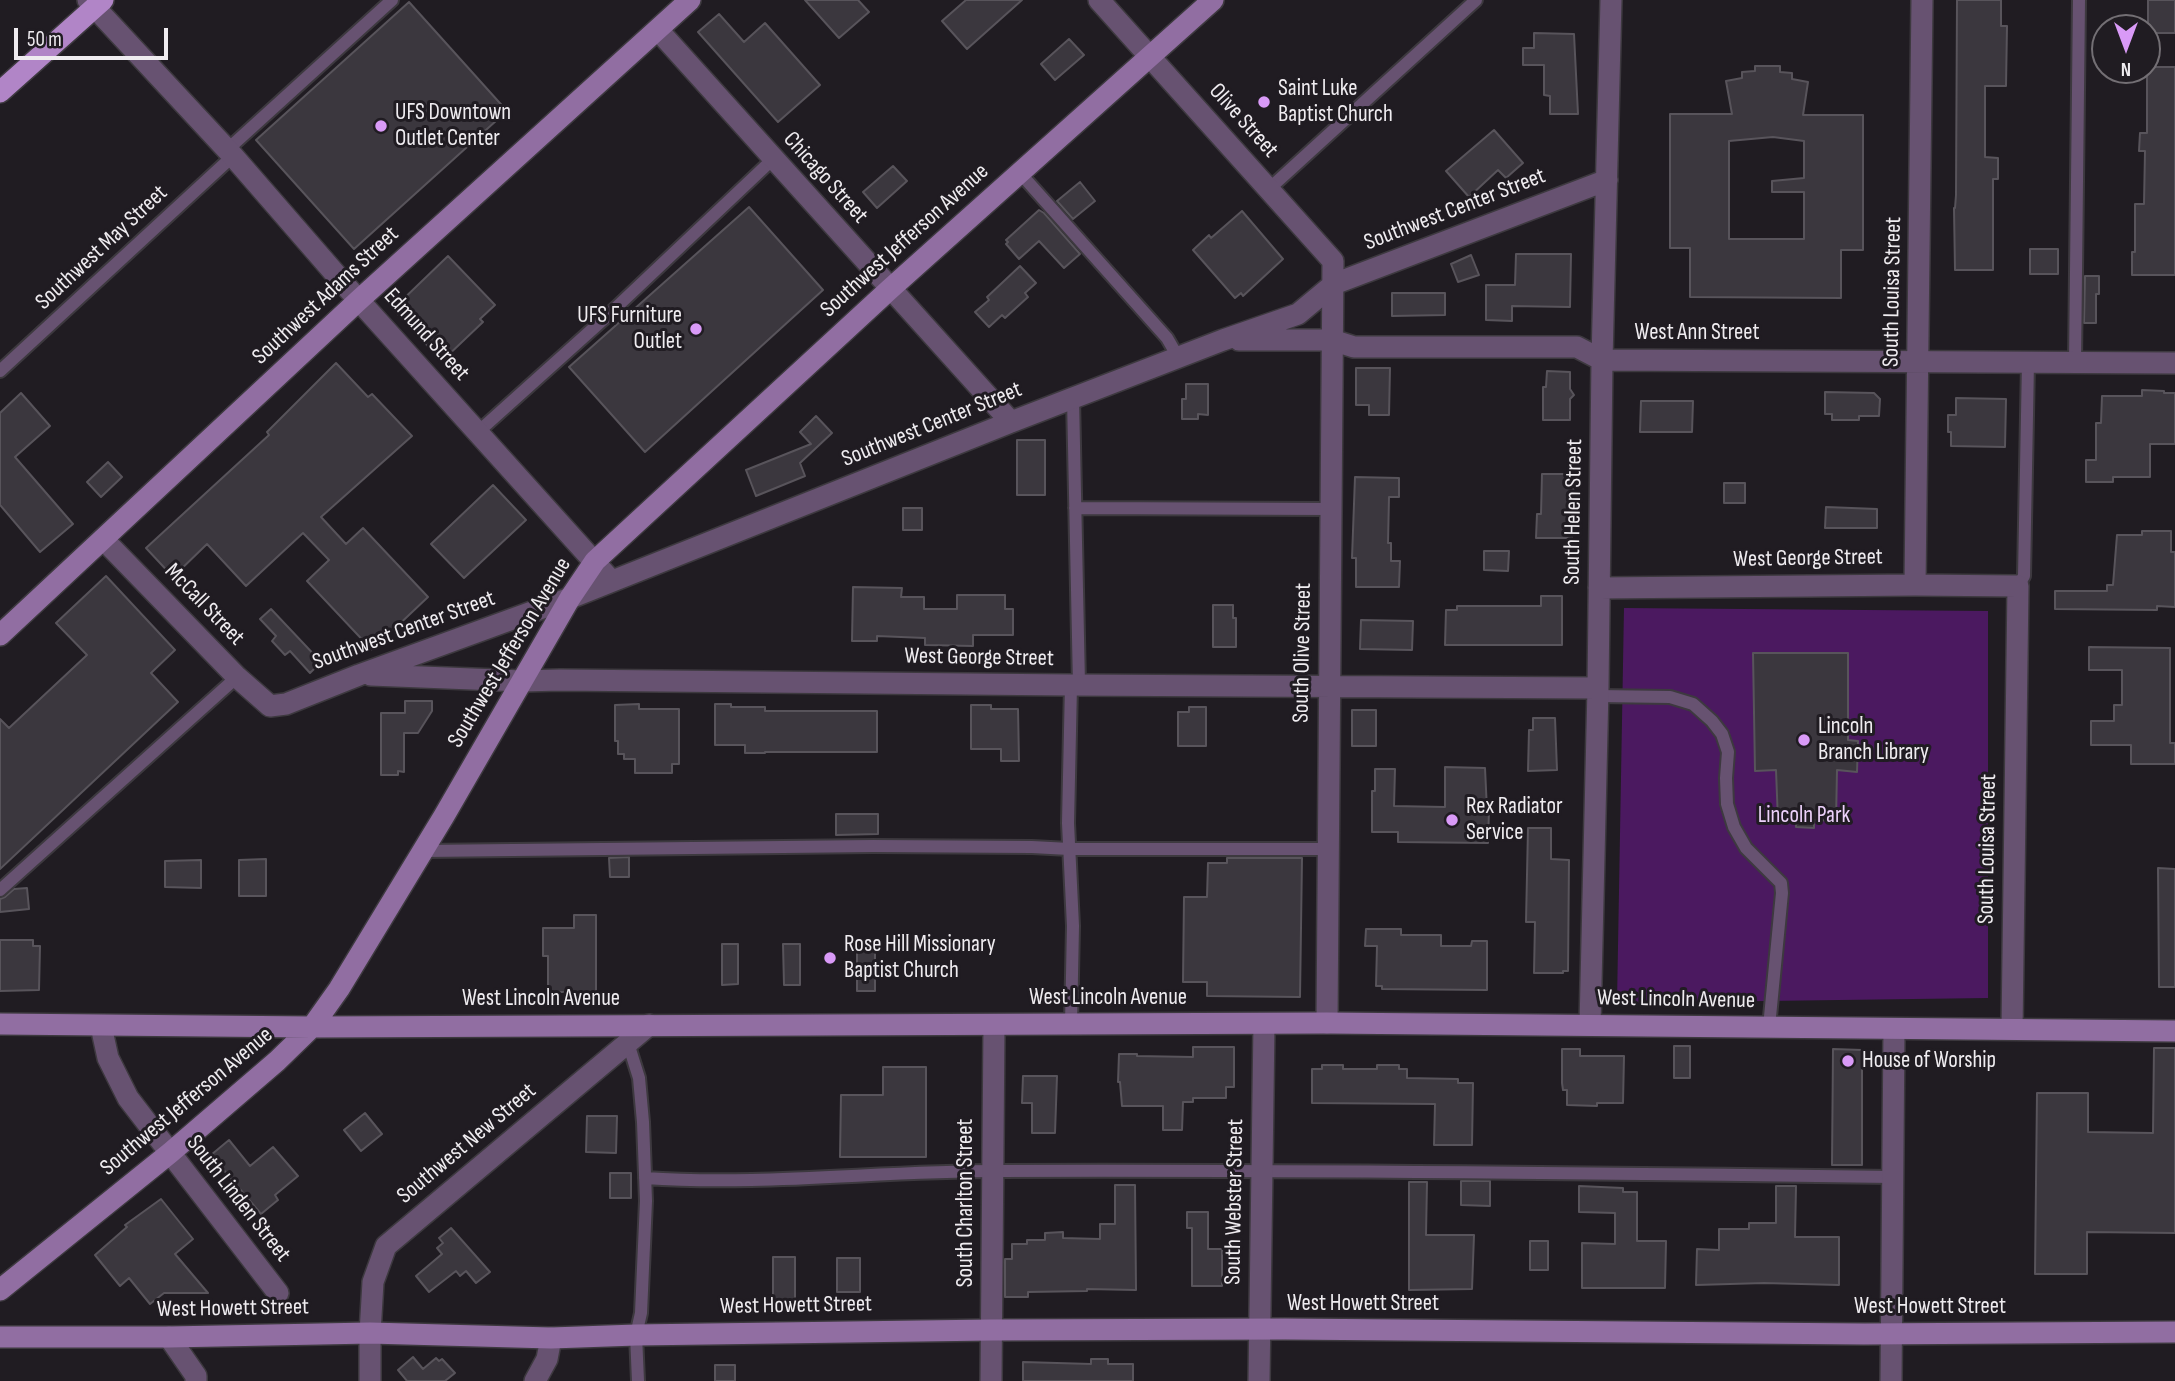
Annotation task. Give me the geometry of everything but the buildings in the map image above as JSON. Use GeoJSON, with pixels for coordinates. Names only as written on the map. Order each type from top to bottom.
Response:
{"type":"FeatureCollection","features":[{"type":"Feature","properties":{"kind":"main road","name":"Southwest Adams Street"},"geometry":{"type":"LineString","coordinates":[[0,635],[359,300],[690,0]]}},
{"type":"Feature","properties":{"kind":"main road","name":"Southwest Jefferson Avenue"},"geometry":{"type":"LineString","coordinates":[[0,1290],[170,1153],[277,1061],[312,1027],[340,989],[523,681],[569,598],[595,561],[890,289],[1213,0]]}},
{"type":"Feature","properties":{"kind":"main road"},"geometry":{"type":"LineString","coordinates":[[0,92],[95,2]]}},
{"type":"Feature","properties":{"kind":"main road","name":"West Lincoln Avenue"},"geometry":{"type":"LineString","coordinates":[[0,1024],[312,1027],[1327,1023],[2175,1031]]}},
{"type":"Feature","properties":{"kind":"main road","name":"West Howett Street"},"geometry":{"type":"LineString","coordinates":[[0,1337],[370,1333],[551,1338],[992,1330],[2175,1332]]}},
{"type":"Feature","properties":{"kind":"street","name":"Olive Street"},"geometry":{"type":"LineString","coordinates":[[1099,0],[1333,261],[1334,284]]}},
{"type":"Feature","properties":{"kind":"street","name":"South Helen Street"},"geometry":{"type":"LineString","coordinates":[[1590,1025],[1611,0]]}},
{"type":"Feature","properties":{"kind":"street","name":"South Louisa Street"},"geometry":{"type":"LineString","coordinates":[[1914,585],[1922,0]]}},
{"type":"Feature","properties":{"kind":"street","name":"Edmund Street"},"geometry":{"type":"LineString","coordinates":[[95,2],[611,580]]}},
{"type":"Feature","properties":{"kind":"street","name":"Chicago Street"},"geometry":{"type":"LineString","coordinates":[[658,30],[1011,422]]}},
{"type":"Feature","properties":{"kind":"street","name":"Southwest Center Street"},"geometry":{"type":"LineString","coordinates":[[270,706],[286,704],[569,598],[1011,422],[1298,314],[1334,284],[1607,180]]}},
{"type":"Feature","properties":{"kind":"street","name":"South Olive Street"},"geometry":{"type":"LineString","coordinates":[[1327,1023],[1328,685],[1334,284]]}},
{"type":"Feature","properties":{"kind":"street","name":"West Ann Street"},"geometry":{"type":"LineString","coordinates":[[1223,340],[1332,340],[1354,347],[1577,347],[1602,360],[2175,363]]}},
{"type":"Feature","properties":{"kind":"street","name":"McCall Street"},"geometry":{"type":"LineString","coordinates":[[103,540],[237,677],[270,706]]}},
{"type":"Feature","properties":{"kind":"street","name":"South Louisa Street"},"geometry":{"type":"LineString","coordinates":[[2012,1029],[2018,586]]}},
{"type":"Feature","properties":{"kind":"street","name":"West George Street"},"geometry":{"type":"LineString","coordinates":[[1599,588],[2018,586]]}},
{"type":"Feature","properties":{"kind":"street","name":"West George Street"},"geometry":{"type":"LineString","coordinates":[[359,675],[523,681],[1328,685],[1598,692]]}},
{"type":"Feature","properties":{"kind":"street","name":"South Webster Street"},"geometry":{"type":"LineString","coordinates":[[1259,1381],[1264,1024]]}},
{"type":"Feature","properties":{"kind":"street","name":"Southwest New Street"},"geometry":{"type":"LineString","coordinates":[[370,1333],[373,1282],[386,1246],[649,1025]]}},
{"type":"Feature","properties":{"kind":"street","name":"South Linden Street"},"geometry":{"type":"LineString","coordinates":[[101,1026],[108,1058],[122,1089],[278,1293]]}},
{"type":"Feature","properties":{"kind":"street","name":"South Charlton Street"},"geometry":{"type":"LineString","coordinates":[[991,1381],[994,1026]]}},
{"type":"Feature","properties":{"kind":"street"},"geometry":{"type":"LineString","coordinates":[[1891,1381],[1894,1029]]}},
{"type":"Feature","properties":{"kind":"street"},"geometry":{"type":"LineString","coordinates":[[370,1333],[370,1381]]}},
{"type":"Feature","properties":{"kind":"street"},"geometry":{"type":"LineString","coordinates":[[169,1337],[196,1376],[196,1381]]}},
{"type":"Feature","properties":{"kind":"street"},"geometry":{"type":"LineString","coordinates":[[535,1381],[547,1359],[551,1338]]}},
{"type":"Feature","properties":{"kind":"lane","name":"Southwest May Street"},"geometry":{"type":"LineString","coordinates":[[0,371],[392,0]]}},
{"type":"Feature","properties":{"kind":"lane"},"geometry":{"type":"LineString","coordinates":[[1269,189],[1476,0]]}},
{"type":"Feature","properties":{"kind":"lane"},"geometry":{"type":"LineString","coordinates":[[2075,363],[2079,0]]}},
{"type":"Feature","properties":{"kind":"lane"},"geometry":{"type":"LineString","coordinates":[[478,432],[606,317],[773,159]]}},
{"type":"Feature","properties":{"kind":"lane"},"geometry":{"type":"LineString","coordinates":[[1020,173],[1167,338],[1178,357]]}},
{"type":"Feature","properties":{"kind":"lane"},"geometry":{"type":"LineString","coordinates":[[2018,586],[2024,576],[2028,362]]}},
{"type":"Feature","properties":{"kind":"lane"},"geometry":{"type":"LineString","coordinates":[[1070,1024],[1073,926],[1069,849],[1074,685],[1073,398]]}},
{"type":"Feature","properties":{"kind":"lane"},"geometry":{"type":"LineString","coordinates":[[1075,508],[1330,509]]}},
{"type":"Feature","properties":{"kind":"lane"},"geometry":{"type":"LineString","coordinates":[[0,890],[237,677]]}},
{"type":"Feature","properties":{"kind":"lane"},"geometry":{"type":"LineString","coordinates":[[1598,692],[1670,697],[1693,704],[1712,721],[1721,734],[1728,751],[1727,804],[1734,827],[1746,848],[1781,883],[1769,1027]]}},
{"type":"Feature","properties":{"kind":"lane"},"geometry":{"type":"LineString","coordinates":[[423,850],[860,846],[1328,849]]}},
{"type":"Feature","properties":{"kind":"lane"},"geometry":{"type":"LineString","coordinates":[[628,1043],[639,1078],[645,1178],[641,1313],[636,1335],[638,1381]]}},
{"type":"Feature","properties":{"kind":"lane"},"geometry":{"type":"LineString","coordinates":[[645,1178],[748,1181],[993,1171],[1893,1177]]}},
{"type":"Feature","properties":{"kind":"green space","name":"Lincoln Park"},"geometry":{"type":"Polygon","coordinates":[[[1624,608],[1988,611],[1988,998],[1617,1003],[1624,608]]]}},
{"type":"Feature","properties":{"kind":"place","name":"Saint Luke Baptist Church"},"geometry":{"type":"Point","coordinates":[1264,102]}},
{"type":"Feature","properties":{"kind":"place","name":"UFS Downtown Outlet Center"},"geometry":{"type":"Point","coordinates":[381,126]}},
{"type":"Feature","properties":{"kind":"place","name":"UFS Furniture Outlet"},"geometry":{"type":"Point","coordinates":[696,329]}},
{"type":"Feature","properties":{"kind":"place","name":"Lincoln Branch Library"},"geometry":{"type":"Point","coordinates":[1804,740]}},
{"type":"Feature","properties":{"kind":"place","name":"Rex Radiator Service"},"geometry":{"type":"Point","coordinates":[1452,820]}},
{"type":"Feature","properties":{"kind":"place","name":"Rose Hill Missionary Baptist Church"},"geometry":{"type":"Point","coordinates":[830,958]}},
{"type":"Feature","properties":{"kind":"place","name":"House of Worship"},"geometry":{"type":"Point","coordinates":[1848,1061]}}]}
